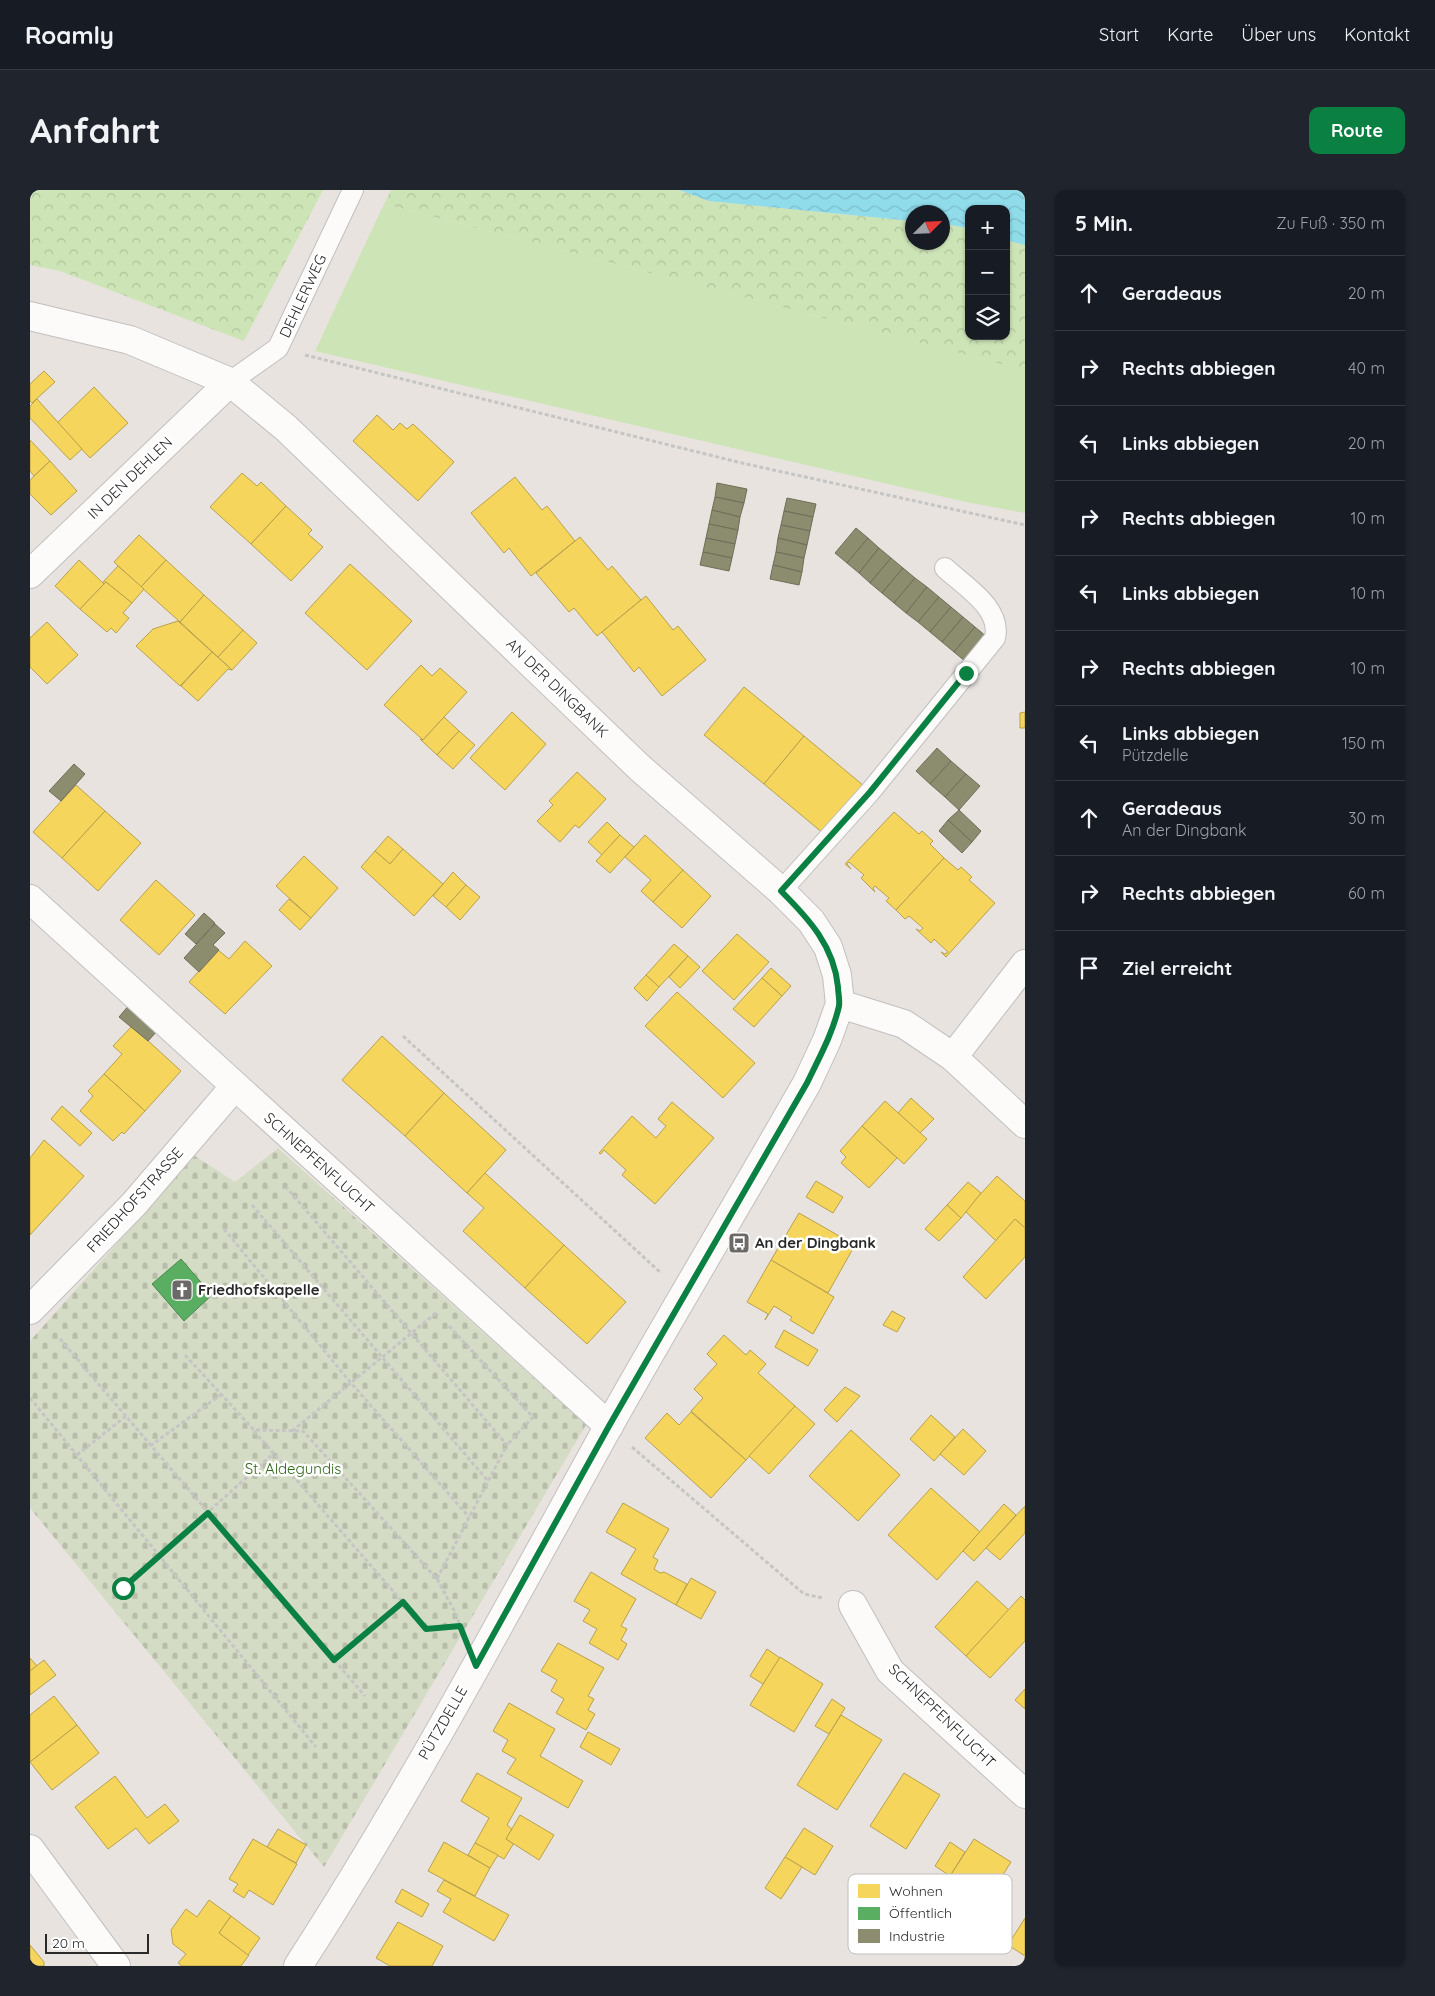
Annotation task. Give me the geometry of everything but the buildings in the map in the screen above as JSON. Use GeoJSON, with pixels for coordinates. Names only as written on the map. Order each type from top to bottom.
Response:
{"type":"FeatureCollection","features":[{"type":"Feature","properties":{"kind":"street","name":"AN DER DINGBANK"},"geometry":{"type":"LineString","coordinates":[[30,316],[130,340],[230,382],[286,428],[640,768],[781,891],[811,921],[828,947],[836,975],[840,1004]]}},
{"type":"Feature","properties":{"kind":"street","name":"IN DEN DEHLEN"},"geometry":{"type":"LineString","coordinates":[[30,574],[230,382]]}},
{"type":"Feature","properties":{"kind":"street","name":"SCHNEPFENFLUCHT"},"geometry":{"type":"LineString","coordinates":[[30,899],[609,1426]]}},
{"type":"Feature","properties":{"kind":"street"},"geometry":{"type":"LineString","coordinates":[[954,1057],[1025,964]]}},
{"type":"Feature","properties":{"kind":"street"},"geometry":{"type":"LineString","coordinates":[[840,1004],[904,1024],[954,1057],[1025,1124]]}},
{"type":"Feature","properties":{"kind":"street","name":"PÜTZDELLE"},"geometry":{"type":"LineString","coordinates":[[298,1966],[342,1898],[476,1666],[609,1426],[807,1083],[827,1040],[840,1004]]}},
{"type":"Feature","properties":{"kind":"street","name":"FRIEDHOFSTRASSE"},"geometry":{"type":"LineString","coordinates":[[30,1310],[134,1204],[235,1086]]}},
{"type":"Feature","properties":{"kind":"street","name":"SCHNEPFENFLUCHT"},"geometry":{"type":"LineString","coordinates":[[854,1604],[890,1671],[1025,1794]]}},
{"type":"Feature","properties":{"kind":"street"},"geometry":{"type":"LineString","coordinates":[[30,1849],[116,1966]]}},
{"type":"Feature","properties":{"kind":"lane","name":"DEHLERWEG"},"geometry":{"type":"LineString","coordinates":[[230,382],[278,348],[353,190]]}},
{"type":"Feature","properties":{"kind":"lane"},"geometry":{"type":"LineString","coordinates":[[781,891],[870,792],[995,638],[997,630],[995,618],[985,605],[944,568]]}},
{"type":"Feature","properties":{"kind":"path"},"geometry":{"type":"LineString","coordinates":[[278,348],[746,464],[1025,525]]}},
{"type":"Feature","properties":{"kind":"path"},"geometry":{"type":"LineString","coordinates":[[403,1036],[684,1294]]}},
{"type":"Feature","properties":{"kind":"path"},"geometry":{"type":"LineString","coordinates":[[286,1187],[507,1445]]}},
{"type":"Feature","properties":{"kind":"path"},"geometry":{"type":"LineString","coordinates":[[252,1205],[488,1481]]}},
{"type":"Feature","properties":{"kind":"path"},"geometry":{"type":"LineString","coordinates":[[224,1229],[351,1383],[470,1517]]}},
{"type":"Feature","properties":{"kind":"path"},"geometry":{"type":"LineString","coordinates":[[292,1431],[436,1313],[533,1417],[507,1445],[437,1579]]}},
{"type":"Feature","properties":{"kind":"path"},"geometry":{"type":"LineString","coordinates":[[60,1339],[365,1696]]}},
{"type":"Feature","properties":{"kind":"path"},"geometry":{"type":"LineString","coordinates":[[186,1355],[254,1430],[426,1629],[460,1626]]}},
{"type":"Feature","properties":{"kind":"path"},"geometry":{"type":"LineString","coordinates":[[150,1446],[222,1394]]}},
{"type":"Feature","properties":{"kind":"path"},"geometry":{"type":"LineString","coordinates":[[30,1398],[316,1746]]}},
{"type":"Feature","properties":{"kind":"path"},"geometry":{"type":"LineString","coordinates":[[77,1455],[126,1416]]}},
{"type":"Feature","properties":{"kind":"path"},"geometry":{"type":"LineString","coordinates":[[609,1426],[804,1594],[854,1604]]}},
{"type":"Feature","properties":{"kind":"path"},"geometry":{"type":"LineString","coordinates":[[254,1430],[303,1431],[437,1579],[460,1626],[476,1666]]}},
{"type":"Feature","properties":{"kind":"path"},"geometry":{"type":"LineString","coordinates":[[123,1588],[274,1453]]}},
{"type":"Feature","properties":{"kind":"path"},"geometry":{"type":"LineString","coordinates":[[334,1660],[403,1602]]}},
{"type":"Feature","properties":{"kind":"green space"},"geometry":{"type":"Polygon","coordinates":[[[30,190],[323,190],[244,341],[60,271],[30,265],[30,190]]]}},
{"type":"Feature","properties":{"kind":"green space"},"geometry":{"type":"Polygon","coordinates":[[[391,190],[679,190],[709,201],[905,220],[905,250],[950,250],[950,225],[965,227],[965,340],[1010,340],[1010,241],[1025,245],[1025,370],[384,204],[391,190]]]}},
{"type":"Feature","properties":{"kind":"green space"},"geometry":{"type":"Polygon","coordinates":[[[384,204],[1025,370],[1025,513],[966,502],[315,351],[384,204]]]}},
{"type":"Feature","properties":{"kind":"green space","name":"St. Aldegundis"},"geometry":{"type":"Polygon","coordinates":[[[278,1148],[586,1425],[324,1867],[30,1508],[30,1341],[195,1156],[235,1182],[278,1148]]]}},
{"type":"Feature","properties":{"kind":"water"},"geometry":{"type":"Polygon","coordinates":[[[679,190],[1025,190],[1025,245],[1010,241],[1010,205],[965,205],[965,227],[950,225],[950,205],[905,205],[905,220],[709,201],[679,190]]]}},
{"type":"Feature","properties":{"kind":"place","name":"An der Dingbank"},"geometry":{"type":"Point","coordinates":[739,1243]}},
{"type":"Feature","properties":{"kind":"place","name":"Friedhofskapelle"},"geometry":{"type":"Point","coordinates":[182,1290]}},
{"type":"Feature","properties":{"kind":"route"},"geometry":{"type":"LineString","coordinates":[[123,1588],[208,1513],[334,1660],[403,1602],[426,1629],[460,1626],[476,1666],[609,1426],[807,1083],[827,1040],[840,1004],[836,975],[828,947],[811,921],[781,891],[870,792],[966,673]]}}]}
